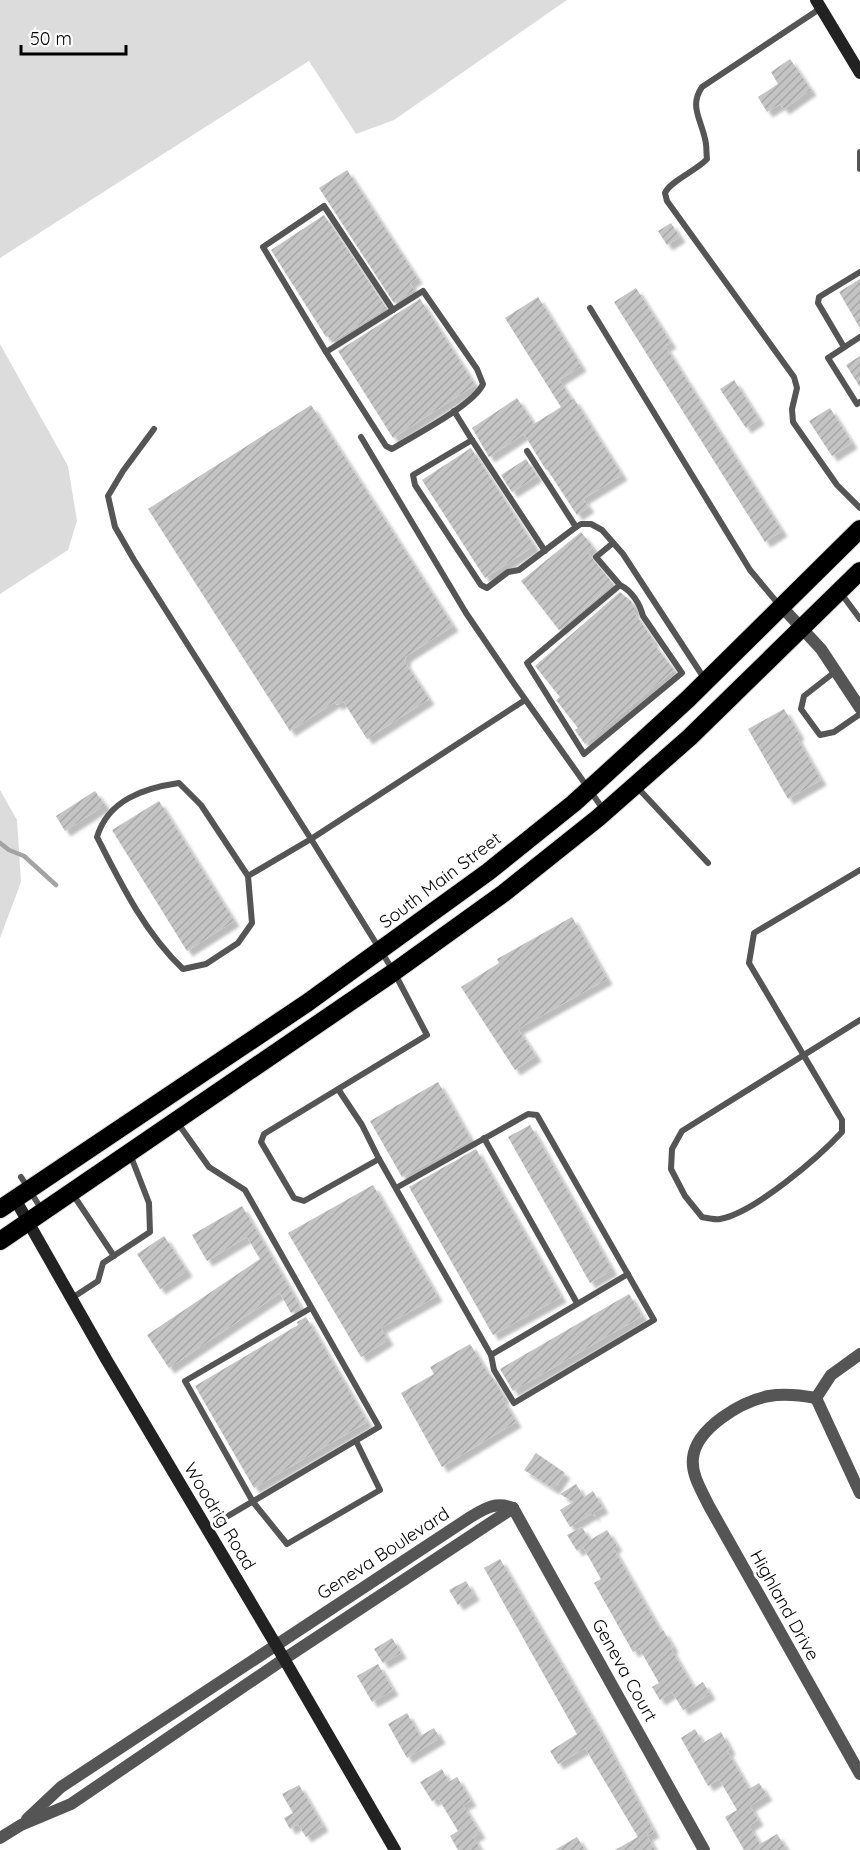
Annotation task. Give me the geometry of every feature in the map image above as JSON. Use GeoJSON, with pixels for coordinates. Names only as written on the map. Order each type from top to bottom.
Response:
{"type":"FeatureCollection","features":[{"type":"Feature","properties":{"kind":"highway","name":"South Main Street"},"geometry":{"type":"LineString","coordinates":[[0,1209],[22,1189],[298,1009],[488,872],[589,790],[706,681],[860,529]]}},
{"type":"Feature","properties":{"kind":"highway"},"geometry":{"type":"LineString","coordinates":[[0,1241],[394,972],[504,893],[605,812],[690,737],[860,570]]}},
{"type":"Feature","properties":{"kind":"street"},"geometry":{"type":"LineString","coordinates":[[819,4],[860,73]]}},
{"type":"Feature","properties":{"kind":"street"},"geometry":{"type":"LineString","coordinates":[[781,606],[856,693],[860,708]]}},
{"type":"Feature","properties":{"kind":"street","name":"Woodrig Road"},"geometry":{"type":"LineString","coordinates":[[22,1189],[72,1298],[394,1850]]}},
{"type":"Feature","properties":{"kind":"street"},"geometry":{"type":"LineString","coordinates":[[860,1354],[831,1375],[816,1398],[860,1493]]}},
{"type":"Feature","properties":{"kind":"street","name":"Highland Drive"},"geometry":{"type":"LineString","coordinates":[[816,1398],[784,1394],[769,1396],[735,1409],[707,1430],[695,1449],[693,1462],[697,1482],[860,1774]]}},
{"type":"Feature","properties":{"kind":"street","name":"Geneva Boulevard"},"geometry":{"type":"LineString","coordinates":[[21,1824],[61,1787],[484,1509],[494,1504],[513,1508]]}},
{"type":"Feature","properties":{"kind":"street"},"geometry":{"type":"LineString","coordinates":[[0,1838],[21,1824],[71,1804],[284,1659],[513,1508]]}},
{"type":"Feature","properties":{"kind":"street","name":"Geneva Court"},"geometry":{"type":"LineString","coordinates":[[513,1508],[704,1850]]}},
{"type":"Feature","properties":{"kind":"street"},"geometry":{"type":"LineString","coordinates":[[142,1733],[152,1749]]}},
{"type":"Feature","properties":{"kind":"lane"},"geometry":{"type":"LineString","coordinates":[[819,4],[702,87],[696,96],[696,110],[705,140],[706,159],[698,168],[668,187],[665,193],[667,201],[794,377],[797,388],[792,409],[793,422],[837,485],[860,508]]}},
{"type":"Feature","properties":{"kind":"lane"},"geometry":{"type":"LineString","coordinates":[[860,152],[860,169]]}},
{"type":"Feature","properties":{"kind":"lane"},"geometry":{"type":"LineString","coordinates":[[326,352],[393,310],[423,291],[477,369],[483,384],[480,392],[454,411],[392,449],[386,446],[326,352],[263,247],[324,206],[393,310]]}},
{"type":"Feature","properties":{"kind":"lane"},"geometry":{"type":"LineString","coordinates":[[844,347],[818,303],[819,297],[860,272]]}},
{"type":"Feature","properties":{"kind":"lane"},"geometry":{"type":"LineString","coordinates":[[590,308],[750,570],[781,606]]}},
{"type":"Feature","properties":{"kind":"lane"},"geometry":{"type":"LineString","coordinates":[[860,337],[828,358],[857,404],[860,402]]}},
{"type":"Feature","properties":{"kind":"lane"},"geometry":{"type":"LineString","coordinates":[[454,411],[545,551]]}},
{"type":"Feature","properties":{"kind":"lane"},"geometry":{"type":"LineString","coordinates":[[154,429],[108,496],[115,527],[394,972],[428,1035],[264,1134],[261,1142],[294,1198],[304,1201],[379,1159]]}},
{"type":"Feature","properties":{"kind":"lane"},"geometry":{"type":"LineString","coordinates":[[361,437],[466,613],[605,812]]}},
{"type":"Feature","properties":{"kind":"lane"},"geometry":{"type":"LineString","coordinates":[[472,440],[413,475],[415,484],[481,585],[487,588],[508,572],[519,570],[576,527],[581,524],[591,524],[602,530],[623,554],[706,681]]}},
{"type":"Feature","properties":{"kind":"lane"},"geometry":{"type":"LineString","coordinates":[[527,451],[576,527]]}},
{"type":"Feature","properties":{"kind":"lane"},"geometry":{"type":"LineString","coordinates":[[613,543],[596,557],[620,585],[627,589],[681,673],[584,754],[527,663],[620,585]]}},
{"type":"Feature","properties":{"kind":"lane"},"geometry":{"type":"LineString","coordinates":[[839,591],[860,620]]}},
{"type":"Feature","properties":{"kind":"lane"},"geometry":{"type":"LineString","coordinates":[[836,671],[804,696],[801,709],[820,735],[834,732],[860,714]]}},
{"type":"Feature","properties":{"kind":"lane"},"geometry":{"type":"LineString","coordinates":[[248,876],[311,839],[525,700]]}},
{"type":"Feature","properties":{"kind":"lane"},"geometry":{"type":"LineString","coordinates":[[179,783],[201,805],[248,876],[252,923],[238,943],[206,964],[183,969],[166,952],[132,904],[97,837],[102,822],[119,804],[152,786],[179,783]]}},
{"type":"Feature","properties":{"kind":"lane"},"geometry":{"type":"LineString","coordinates":[[636,785],[708,863]]}},
{"type":"Feature","properties":{"kind":"lane"},"geometry":{"type":"LineString","coordinates":[[860,870],[754,933],[749,963],[802,1056],[842,1120],[842,1132],[804,1169],[744,1210],[719,1219],[702,1217],[685,1196],[671,1169],[672,1149],[682,1131],[802,1056],[860,1020]]}},
{"type":"Feature","properties":{"kind":"lane"},"geometry":{"type":"LineString","coordinates":[[338,1089],[362,1125],[379,1159],[491,1355],[494,1370],[514,1403],[654,1320],[537,1115],[528,1114],[396,1188]]}},
{"type":"Feature","properties":{"kind":"lane"},"geometry":{"type":"LineString","coordinates":[[177,1121],[209,1167],[245,1190],[379,1427],[206,1528]]}},
{"type":"Feature","properties":{"kind":"lane"},"geometry":{"type":"LineString","coordinates":[[484,1138],[576,1303]]}},
{"type":"Feature","properties":{"kind":"lane"},"geometry":{"type":"LineString","coordinates":[[72,1298],[98,1281],[103,1263],[150,1232],[149,1203],[130,1154]]}},
{"type":"Feature","properties":{"kind":"lane"},"geometry":{"type":"LineString","coordinates":[[72,1192],[114,1256]]}},
{"type":"Feature","properties":{"kind":"lane"},"geometry":{"type":"LineString","coordinates":[[491,1355],[628,1274]]}},
{"type":"Feature","properties":{"kind":"lane"},"geometry":{"type":"LineString","coordinates":[[311,1308],[185,1381],[253,1502],[287,1544],[380,1490],[356,1441]]}},
{"type":"Feature","properties":{"kind":"shaded area"},"geometry":{"type":"Polygon","coordinates":[[[0,0],[567,0],[394,120],[356,134],[309,61],[0,258],[0,0]]]}},
{"type":"Feature","properties":{"kind":"shaded area"},"geometry":{"type":"Polygon","coordinates":[[[0,344],[68,466],[77,521],[68,550],[0,594],[0,344]]]}},
{"type":"Feature","properties":{"kind":"shaded area"},"geometry":{"type":"Polygon","coordinates":[[[0,790],[17,820],[21,882],[0,938],[0,790]]]}},
{"type":"Feature","properties":{"kind":"building"},"geometry":{"type":"Polygon","coordinates":[[[790,59],[811,90],[784,109],[780,104],[767,112],[758,97],[778,84],[771,72],[790,59]]]}},
{"type":"Feature","properties":{"kind":"building"},"geometry":{"type":"Polygon","coordinates":[[[347,170],[417,278],[410,283],[414,290],[394,303],[319,188],[347,170]]]}},
{"type":"Feature","properties":{"kind":"building"},"geometry":{"type":"Polygon","coordinates":[[[324,215],[386,308],[332,342],[328,336],[326,337],[271,250],[324,215]]]}},
{"type":"Feature","properties":{"kind":"building"},"geometry":{"type":"Polygon","coordinates":[[[671,223],[680,237],[667,245],[658,231],[671,223]]]}},
{"type":"Feature","properties":{"kind":"building"},"geometry":{"type":"Polygon","coordinates":[[[860,279],[860,328],[839,292],[860,279]]]}},
{"type":"Feature","properties":{"kind":"building"},"geometry":{"type":"Polygon","coordinates":[[[636,288],[671,343],[665,346],[782,531],[765,542],[614,302],[636,288]]]}},
{"type":"Feature","properties":{"kind":"building"},"geometry":{"type":"Polygon","coordinates":[[[538,297],[581,366],[559,380],[572,400],[574,399],[622,475],[583,499],[589,507],[577,515],[524,434],[489,457],[472,428],[517,398],[534,424],[561,407],[505,318],[538,297]]]}},
{"type":"Feature","properties":{"kind":"building"},"geometry":{"type":"Polygon","coordinates":[[[420,299],[475,385],[393,438],[338,351],[420,299]]]}},
{"type":"Feature","properties":{"kind":"building"},"geometry":{"type":"Polygon","coordinates":[[[860,356],[860,387],[846,365],[860,356]]]}},
{"type":"Feature","properties":{"kind":"building"},"geometry":{"type":"Polygon","coordinates":[[[734,380],[759,419],[746,428],[720,389],[734,380]]]}},
{"type":"Feature","properties":{"kind":"building"},"geometry":{"type":"Polygon","coordinates":[[[311,405],[453,626],[405,657],[404,661],[429,699],[367,739],[343,701],[337,705],[335,702],[290,731],[148,509],[311,405]]]}},
{"type":"Feature","properties":{"kind":"building"},"geometry":{"type":"Polygon","coordinates":[[[830,408],[852,443],[832,456],[809,421],[830,408]]]}},
{"type":"Feature","properties":{"kind":"building"},"geometry":{"type":"Polygon","coordinates":[[[471,448],[534,546],[485,578],[422,480],[471,448]]]}},
{"type":"Feature","properties":{"kind":"building"},"geometry":{"type":"Polygon","coordinates":[[[526,459],[537,476],[512,492],[501,475],[526,459]]]}},
{"type":"Feature","properties":{"kind":"building"},"geometry":{"type":"Polygon","coordinates":[[[581,532],[593,547],[587,552],[613,584],[559,630],[521,581],[581,532]]]}},
{"type":"Feature","properties":{"kind":"building"},"geometry":{"type":"Polygon","coordinates":[[[620,592],[631,601],[635,609],[633,611],[654,641],[652,642],[674,670],[585,744],[575,730],[578,728],[556,700],[560,697],[535,666],[620,592]]]}},
{"type":"Feature","properties":{"kind":"building"},"geometry":{"type":"Polygon","coordinates":[[[784,709],[799,734],[796,736],[821,780],[788,799],[748,729],[784,709]]]}},
{"type":"Feature","properties":{"kind":"building"},"geometry":{"type":"Polygon","coordinates":[[[95,791],[105,805],[65,831],[56,816],[95,791]]]}},
{"type":"Feature","properties":{"kind":"building"},"geometry":{"type":"Polygon","coordinates":[[[159,801],[234,921],[187,951],[112,830],[159,801]]]}},
{"type":"Feature","properties":{"kind":"building"},"geometry":{"type":"Polygon","coordinates":[[[572,917],[607,979],[518,1029],[536,1056],[515,1070],[461,987],[499,963],[497,959],[572,917]]]}},
{"type":"Feature","properties":{"kind":"building"},"geometry":{"type":"Polygon","coordinates":[[[438,1082],[471,1140],[402,1177],[370,1121],[438,1082]]]}},
{"type":"Feature","properties":{"kind":"building"},"geometry":{"type":"Polygon","coordinates":[[[530,1125],[612,1270],[590,1283],[508,1137],[530,1125]]]}},
{"type":"Feature","properties":{"kind":"building"},"geometry":{"type":"Polygon","coordinates":[[[476,1149],[561,1297],[493,1335],[409,1187],[476,1149]]]}},
{"type":"Feature","properties":{"kind":"building"},"geometry":{"type":"Polygon","coordinates":[[[373,1185],[437,1296],[381,1328],[388,1340],[361,1357],[288,1233],[373,1185]]]}},
{"type":"Feature","properties":{"kind":"building"},"geometry":{"type":"Polygon","coordinates":[[[242,1206],[301,1308],[291,1313],[280,1293],[169,1368],[147,1335],[260,1259],[247,1237],[207,1261],[192,1235],[242,1206]]]}},
{"type":"Feature","properties":{"kind":"building"},"geometry":{"type":"Polygon","coordinates":[[[164,1236],[187,1271],[160,1289],[137,1254],[164,1236]]]}},
{"type":"Feature","properties":{"kind":"building"},"geometry":{"type":"Polygon","coordinates":[[[629,1294],[642,1316],[513,1391],[500,1369],[629,1294]]]}},
{"type":"Feature","properties":{"kind":"building"},"geometry":{"type":"Polygon","coordinates":[[[306,1317],[367,1422],[254,1488],[195,1386],[298,1325],[297,1322],[306,1317]]]}},
{"type":"Feature","properties":{"kind":"building"},"geometry":{"type":"Polygon","coordinates":[[[470,1344],[504,1397],[502,1398],[516,1422],[442,1467],[401,1393],[434,1374],[430,1367],[470,1344]]]}},
{"type":"Feature","properties":{"kind":"building"},"geometry":{"type":"Polygon","coordinates":[[[536,1453],[565,1473],[554,1489],[524,1470],[536,1453]]]}},
{"type":"Feature","properties":{"kind":"building"},"geometry":{"type":"Polygon","coordinates":[[[576,1484],[584,1497],[593,1491],[603,1508],[593,1513],[596,1517],[591,1514],[570,1527],[560,1510],[573,1502],[560,1494],[576,1484]]]}},
{"type":"Feature","properties":{"kind":"building"},"geometry":{"type":"Polygon","coordinates":[[[582,1527],[590,1540],[607,1530],[617,1546],[613,1548],[661,1632],[663,1630],[673,1647],[671,1649],[694,1688],[703,1682],[710,1694],[683,1710],[672,1692],[660,1700],[652,1687],[659,1683],[639,1648],[633,1652],[594,1583],[601,1579],[583,1547],[577,1551],[567,1535],[582,1527]]]}},
{"type":"Feature","properties":{"kind":"building"},"geometry":{"type":"Polygon","coordinates":[[[500,1559],[601,1733],[654,1832],[647,1836],[655,1850],[615,1850],[638,1837],[585,1748],[558,1764],[550,1751],[577,1734],[484,1568],[500,1559]]]}},
{"type":"Feature","properties":{"kind":"building"},"geometry":{"type":"Polygon","coordinates":[[[466,1581],[474,1595],[458,1605],[449,1590],[466,1581]]]}},
{"type":"Feature","properties":{"kind":"building"},"geometry":{"type":"Polygon","coordinates":[[[392,1638],[401,1653],[383,1663],[374,1649],[392,1638]]]}},
{"type":"Feature","properties":{"kind":"building"},"geometry":{"type":"Polygon","coordinates":[[[378,1664],[393,1690],[372,1702],[357,1676],[378,1664]]]}},
{"type":"Feature","properties":{"kind":"building"},"geometry":{"type":"Polygon","coordinates":[[[407,1713],[420,1736],[434,1728],[440,1738],[407,1758],[388,1724],[407,1713]]]}},
{"type":"Feature","properties":{"kind":"building"},"geometry":{"type":"Polygon","coordinates":[[[695,1729],[703,1743],[721,1732],[730,1749],[727,1751],[749,1789],[759,1783],[767,1795],[750,1806],[758,1820],[749,1826],[760,1844],[777,1834],[787,1850],[744,1850],[725,1817],[737,1810],[719,1779],[708,1786],[681,1738],[695,1729]]]}},
{"type":"Feature","properties":{"kind":"building"},"geometry":{"type":"Polygon","coordinates":[[[442,1769],[449,1782],[457,1777],[471,1801],[463,1805],[480,1833],[473,1837],[481,1850],[458,1850],[450,1836],[458,1831],[438,1798],[432,1801],[420,1782],[442,1769]]]}},
{"type":"Feature","properties":{"kind":"building"},"geometry":{"type":"Polygon","coordinates":[[[299,1785],[323,1826],[306,1837],[298,1824],[290,1829],[284,1818],[293,1813],[282,1794],[299,1785]]]}},
{"type":"Feature","properties":{"kind":"building"},"geometry":{"type":"Polygon","coordinates":[[[577,1837],[585,1850],[555,1850],[577,1837]]]}},
{"type":"Feature","properties":{"kind":"waterway"},"geometry":{"type":"LineString","coordinates":[[0,843],[9,850],[24,856],[56,885]]}}]}
